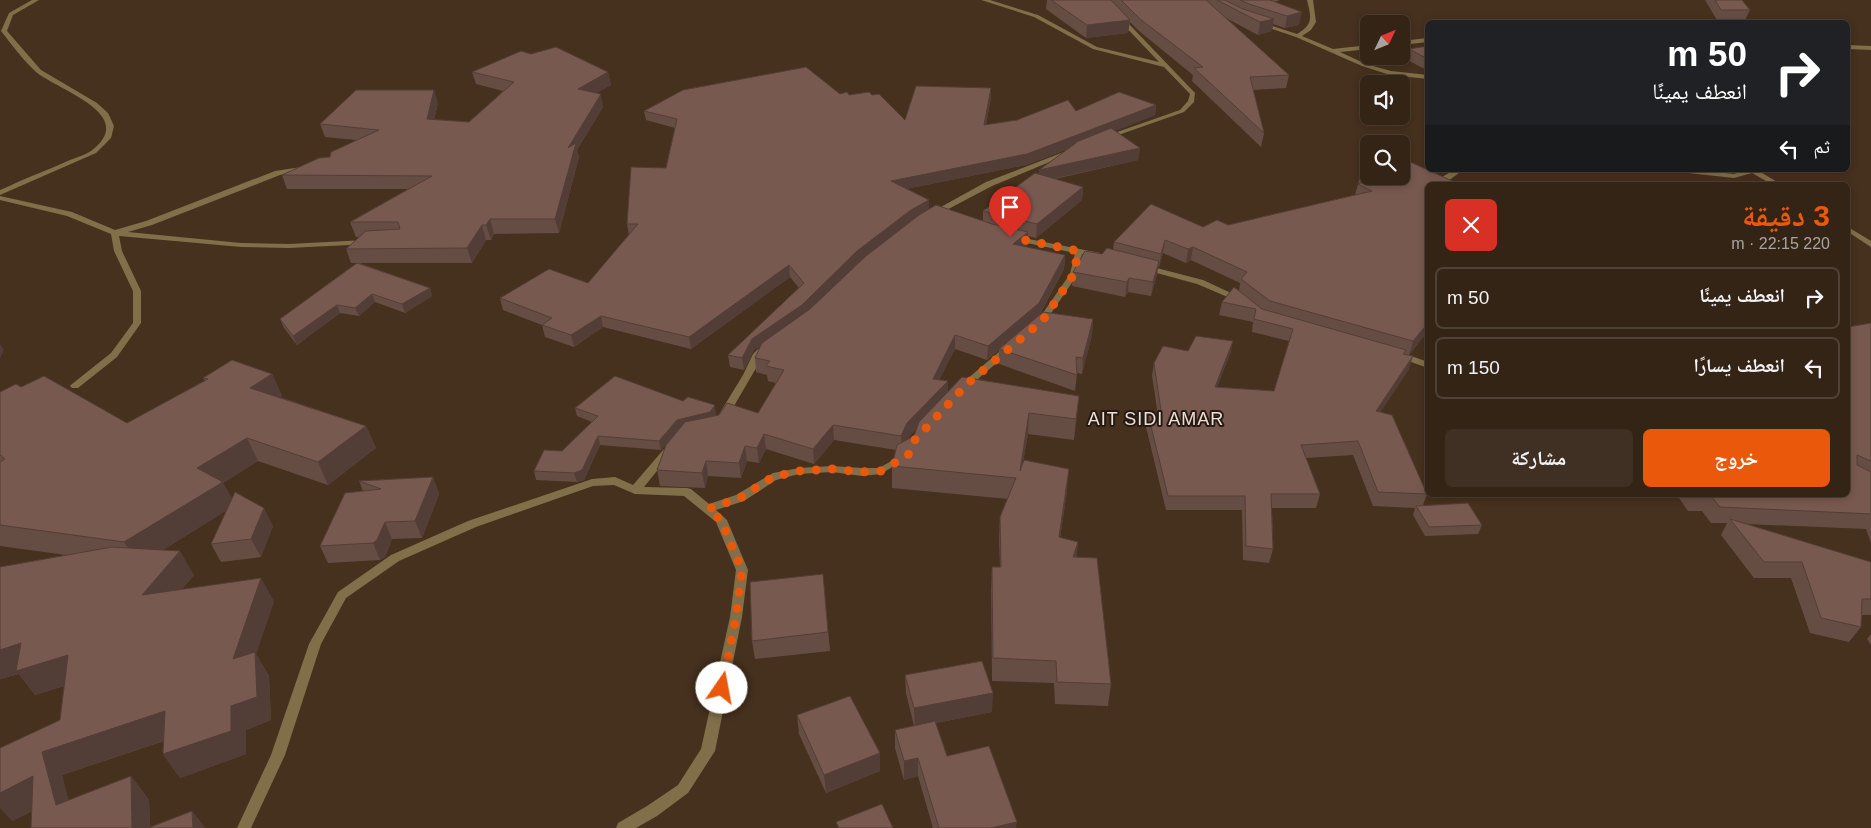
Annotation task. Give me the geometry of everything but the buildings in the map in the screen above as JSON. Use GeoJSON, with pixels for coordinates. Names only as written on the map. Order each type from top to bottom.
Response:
{"type":"FeatureCollection","features":[{"type":"Feature","properties":{"kind":"street"},"geometry":{"type":"LineString","coordinates":[[0,194],[17,184],[93,152],[109,136],[112,126],[107,115],[91,102],[40,72],[4,31],[11,14],[36,0]]}},
{"type":"Feature","properties":{"kind":"street"},"geometry":{"type":"LineString","coordinates":[[984,0],[1036,16],[1095,48],[1169,67]]}},
{"type":"Feature","properties":{"kind":"street"},"geometry":{"type":"LineString","coordinates":[[1100,140],[1182,111],[1190,102],[1193,94],[1103,0]]}},
{"type":"Feature","properties":{"kind":"street"},"geometry":{"type":"LineString","coordinates":[[1298,36],[1311,28],[1313,23],[1310,0]]}},
{"type":"Feature","properties":{"kind":"street"},"geometry":{"type":"LineString","coordinates":[[1253,22],[1298,36],[1364,65],[1390,73],[1425,77]]}},
{"type":"Feature","properties":{"kind":"street"},"geometry":{"type":"LineString","coordinates":[[1410,42],[1425,40]]}},
{"type":"Feature","properties":{"kind":"street"},"geometry":{"type":"LineString","coordinates":[[1850,47],[1871,48]]}},
{"type":"Feature","properties":{"kind":"street"},"geometry":{"type":"LineString","coordinates":[[1334,51],[1360,48]]}},
{"type":"Feature","properties":{"kind":"street"},"geometry":{"type":"LineString","coordinates":[[936,215],[989,184],[1076,150]]}},
{"type":"Feature","properties":{"kind":"street"},"geometry":{"type":"LineString","coordinates":[[115,233],[149,223],[278,174],[295,169],[313,167]]}},
{"type":"Feature","properties":{"kind":"street"},"geometry":{"type":"LineString","coordinates":[[1445,179],[1456,172]]}},
{"type":"Feature","properties":{"kind":"street"},"geometry":{"type":"LineString","coordinates":[[1697,172],[1734,176],[1751,172]]}},
{"type":"Feature","properties":{"kind":"street"},"geometry":{"type":"LineString","coordinates":[[1757,172],[1773,182]]}},
{"type":"Feature","properties":{"kind":"street"},"geometry":{"type":"LineString","coordinates":[[0,198],[69,214],[115,233],[241,245],[290,246],[372,242]]}},
{"type":"Feature","properties":{"kind":"street"},"geometry":{"type":"LineString","coordinates":[[1850,230],[1871,245]]}},
{"type":"Feature","properties":{"kind":"street"},"geometry":{"type":"LineString","coordinates":[[75,386],[114,356],[138,323],[137,291],[118,251],[115,233]]}},
{"type":"Feature","properties":{"kind":"street"},"geometry":{"type":"LineString","coordinates":[[1004,235],[1107,257]]}},
{"type":"Feature","properties":{"kind":"street"},"geometry":{"type":"LineString","coordinates":[[1029,332],[1043,320],[1074,274],[1078,251]]}},
{"type":"Feature","properties":{"kind":"street"},"geometry":{"type":"LineString","coordinates":[[1135,264],[1200,282],[1238,297],[1245,302]]}},
{"type":"Feature","properties":{"kind":"street"},"geometry":{"type":"LineString","coordinates":[[954,396],[1016,343]]}},
{"type":"Feature","properties":{"kind":"street"},"geometry":{"type":"LineString","coordinates":[[717,426],[748,375],[758,354],[766,348]]}},
{"type":"Feature","properties":{"kind":"street"},"geometry":{"type":"LineString","coordinates":[[1394,354],[1425,364]]}},
{"type":"Feature","properties":{"kind":"street"},"geometry":{"type":"LineString","coordinates":[[635,490],[672,447]]}},
{"type":"Feature","properties":{"kind":"street"},"geometry":{"type":"LineString","coordinates":[[708,509],[740,498],[773,477],[799,471],[832,469],[862,472],[881,471],[909,454]]}},
{"type":"Feature","properties":{"kind":"street"},"geometry":{"type":"LineString","coordinates":[[244,828],[278,755],[315,644],[342,595],[395,558],[472,524],[592,483],[615,481],[635,490],[687,492],[721,520],[742,570],[736,617],[708,751],[683,789],[623,828]]}},
{"type":"Feature","properties":{"kind":"district","name":"AIT SIDI AMAR"},"geometry":{"type":"Point","coordinates":[1156,419]}},
{"type":"Feature","properties":{"kind":"route"},"geometry":{"type":"LineString","coordinates":[[722,688],[736,617],[742,570],[721,520],[708,509],[740,498],[773,477],[799,471],[832,469],[862,472],[881,471],[909,454],[914,441],[930,421],[967,384],[1043,320],[1074,274],[1078,251],[1010,237]]}}]}
